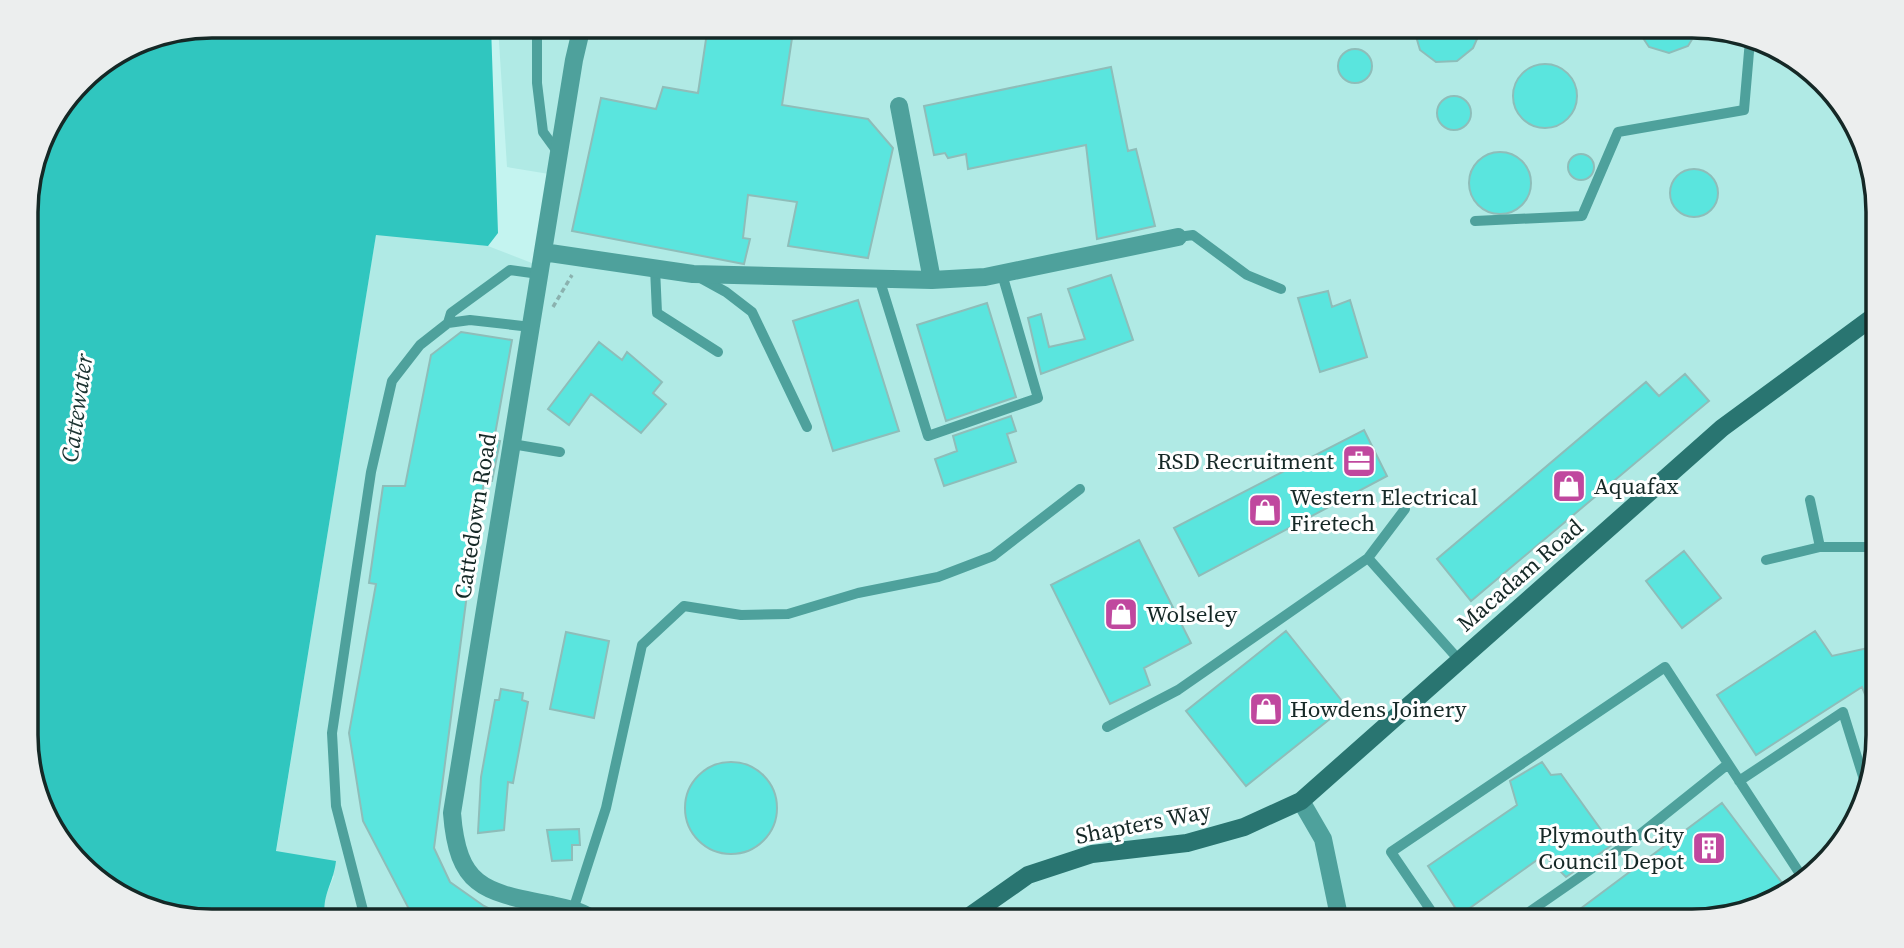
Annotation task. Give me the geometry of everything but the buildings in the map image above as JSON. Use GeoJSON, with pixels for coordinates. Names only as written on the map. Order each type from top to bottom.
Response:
{"type":"FeatureCollection","features":[{"type":"Feature","properties":{"kind":"street","name":"Cattedown Road"},"geometry":{"type":"LineString","coordinates":[[568,909],[523,899],[478,884],[463,867],[455,843],[452,813],[580,39]]}},
{"type":"Feature","properties":{"kind":"street"},"geometry":{"type":"LineString","coordinates":[[899,106],[932,280]]}},
{"type":"Feature","properties":{"kind":"street"},"geometry":{"type":"LineString","coordinates":[[543,252],[694,274],[932,280],[1002,274],[1178,237]]}},
{"type":"Feature","properties":{"kind":"street","name":"Macadam Road"},"geometry":{"type":"LineString","coordinates":[[1301,801],[1459,660],[1570,566],[1721,428],[1866,322]]}},
{"type":"Feature","properties":{"kind":"street"},"geometry":{"type":"LineString","coordinates":[[1301,801],[1323,839],[1337,909]]}},
{"type":"Feature","properties":{"kind":"street","name":"Shapters Way"},"geometry":{"type":"LineString","coordinates":[[980,909],[1028,875],[1092,853],[1187,843],[1244,827],[1301,801]]}},
{"type":"Feature","properties":{"kind":"lane"},"geometry":{"type":"LineString","coordinates":[[537,39],[537,83],[544,132],[559,154]]}},
{"type":"Feature","properties":{"kind":"lane"},"geometry":{"type":"LineString","coordinates":[[1475,220],[1582,216],[1618,132],[1744,110],[1749,49]]}},
{"type":"Feature","properties":{"kind":"lane"},"geometry":{"type":"LineString","coordinates":[[1178,237],[1193,236],[1247,275],[1281,289]]}},
{"type":"Feature","properties":{"kind":"lane"},"geometry":{"type":"LineString","coordinates":[[655,268],[657,313],[718,352]]}},
{"type":"Feature","properties":{"kind":"lane"},"geometry":{"type":"LineString","coordinates":[[363,909],[336,806],[332,759],[335,708],[354,600],[371,472],[392,381],[420,345],[448,323],[452,313],[510,270],[539,274]]}},
{"type":"Feature","properties":{"kind":"lane"},"geometry":{"type":"LineString","coordinates":[[694,274],[726,292],[752,312],[807,427]]}},
{"type":"Feature","properties":{"kind":"lane"},"geometry":{"type":"LineString","coordinates":[[879,278],[928,436],[1038,398],[1002,274]]}},
{"type":"Feature","properties":{"kind":"lane"},"geometry":{"type":"LineString","coordinates":[[448,323],[470,320],[531,327]]}},
{"type":"Feature","properties":{"kind":"lane"},"geometry":{"type":"LineString","coordinates":[[512,444],[560,452]]}},
{"type":"Feature","properties":{"kind":"lane"},"geometry":{"type":"LineString","coordinates":[[573,909],[606,808],[642,645],[684,606],[741,615],[788,614],[858,593],[938,577],[993,556],[1080,489]]}},
{"type":"Feature","properties":{"kind":"lane"},"geometry":{"type":"LineString","coordinates":[[1810,500],[1820,547]]}},
{"type":"Feature","properties":{"kind":"lane"},"geometry":{"type":"LineString","coordinates":[[1107,727],[1178,690],[1368,558],[1405,509]]}},
{"type":"Feature","properties":{"kind":"lane"},"geometry":{"type":"LineString","coordinates":[[1766,560],[1820,547],[1866,547]]}},
{"type":"Feature","properties":{"kind":"lane"},"geometry":{"type":"LineString","coordinates":[[1368,558],[1459,660]]}},
{"type":"Feature","properties":{"kind":"lane"},"geometry":{"type":"LineString","coordinates":[[1430,909],[1391,852],[1665,667],[1799,872]]}},
{"type":"Feature","properties":{"kind":"lane"},"geometry":{"type":"LineString","coordinates":[[1739,781],[1843,712],[1861,771]]}},
{"type":"Feature","properties":{"kind":"lane"},"geometry":{"type":"LineString","coordinates":[[1533,909],[1633,839],[1728,764]]}},
{"type":"Feature","properties":{"kind":"path"},"geometry":{"type":"LineString","coordinates":[[551,319],[553,307],[572,278],[573,257]]}},
{"type":"Feature","properties":{"kind":"shaded area"},"geometry":{"type":"Polygon","coordinates":[[[1691,38],[1736,44],[1768,56],[1806,82],[1836,116],[1856,157],[1864,190],[1866,735],[1862,769],[1848,812],[1822,850],[1788,880],[1747,900],[1703,909],[323,909],[322,905],[334,876],[276,852],[376,234],[488,246],[537,265],[555,175],[507,167],[499,39],[1691,38]]]}},
{"type":"Feature","properties":{"kind":"water","name":"Cattewater"},"geometry":{"type":"Polygon","coordinates":[[[201,39],[491,39],[498,233],[488,246],[376,235],[276,851],[336,861],[325,909],[213,909],[168,904],[136,892],[98,866],[68,832],[56,812],[42,769],[38,735],[39,201],[44,168],[56,136],[82,98],[107,74],[136,56],[157,48],[201,39]]]}},
{"type":"Feature","properties":{"kind":"place","name":"RSD Recruitment"},"geometry":{"type":"Point","coordinates":[1359,461]}},
{"type":"Feature","properties":{"kind":"place","name":"Aquafax"},"geometry":{"type":"Point","coordinates":[1569,486]}},
{"type":"Feature","properties":{"kind":"place","name":"Western Electrical Firetech"},"geometry":{"type":"Point","coordinates":[1265,510]}},
{"type":"Feature","properties":{"kind":"place","name":"Wolseley"},"geometry":{"type":"Point","coordinates":[1121,614]}},
{"type":"Feature","properties":{"kind":"place","name":"Howdens Joinery"},"geometry":{"type":"Point","coordinates":[1266,709]}},
{"type":"Feature","properties":{"kind":"place","name":"Plymouth City Council Depot"},"geometry":{"type":"Point","coordinates":[1709,848]}}]}
